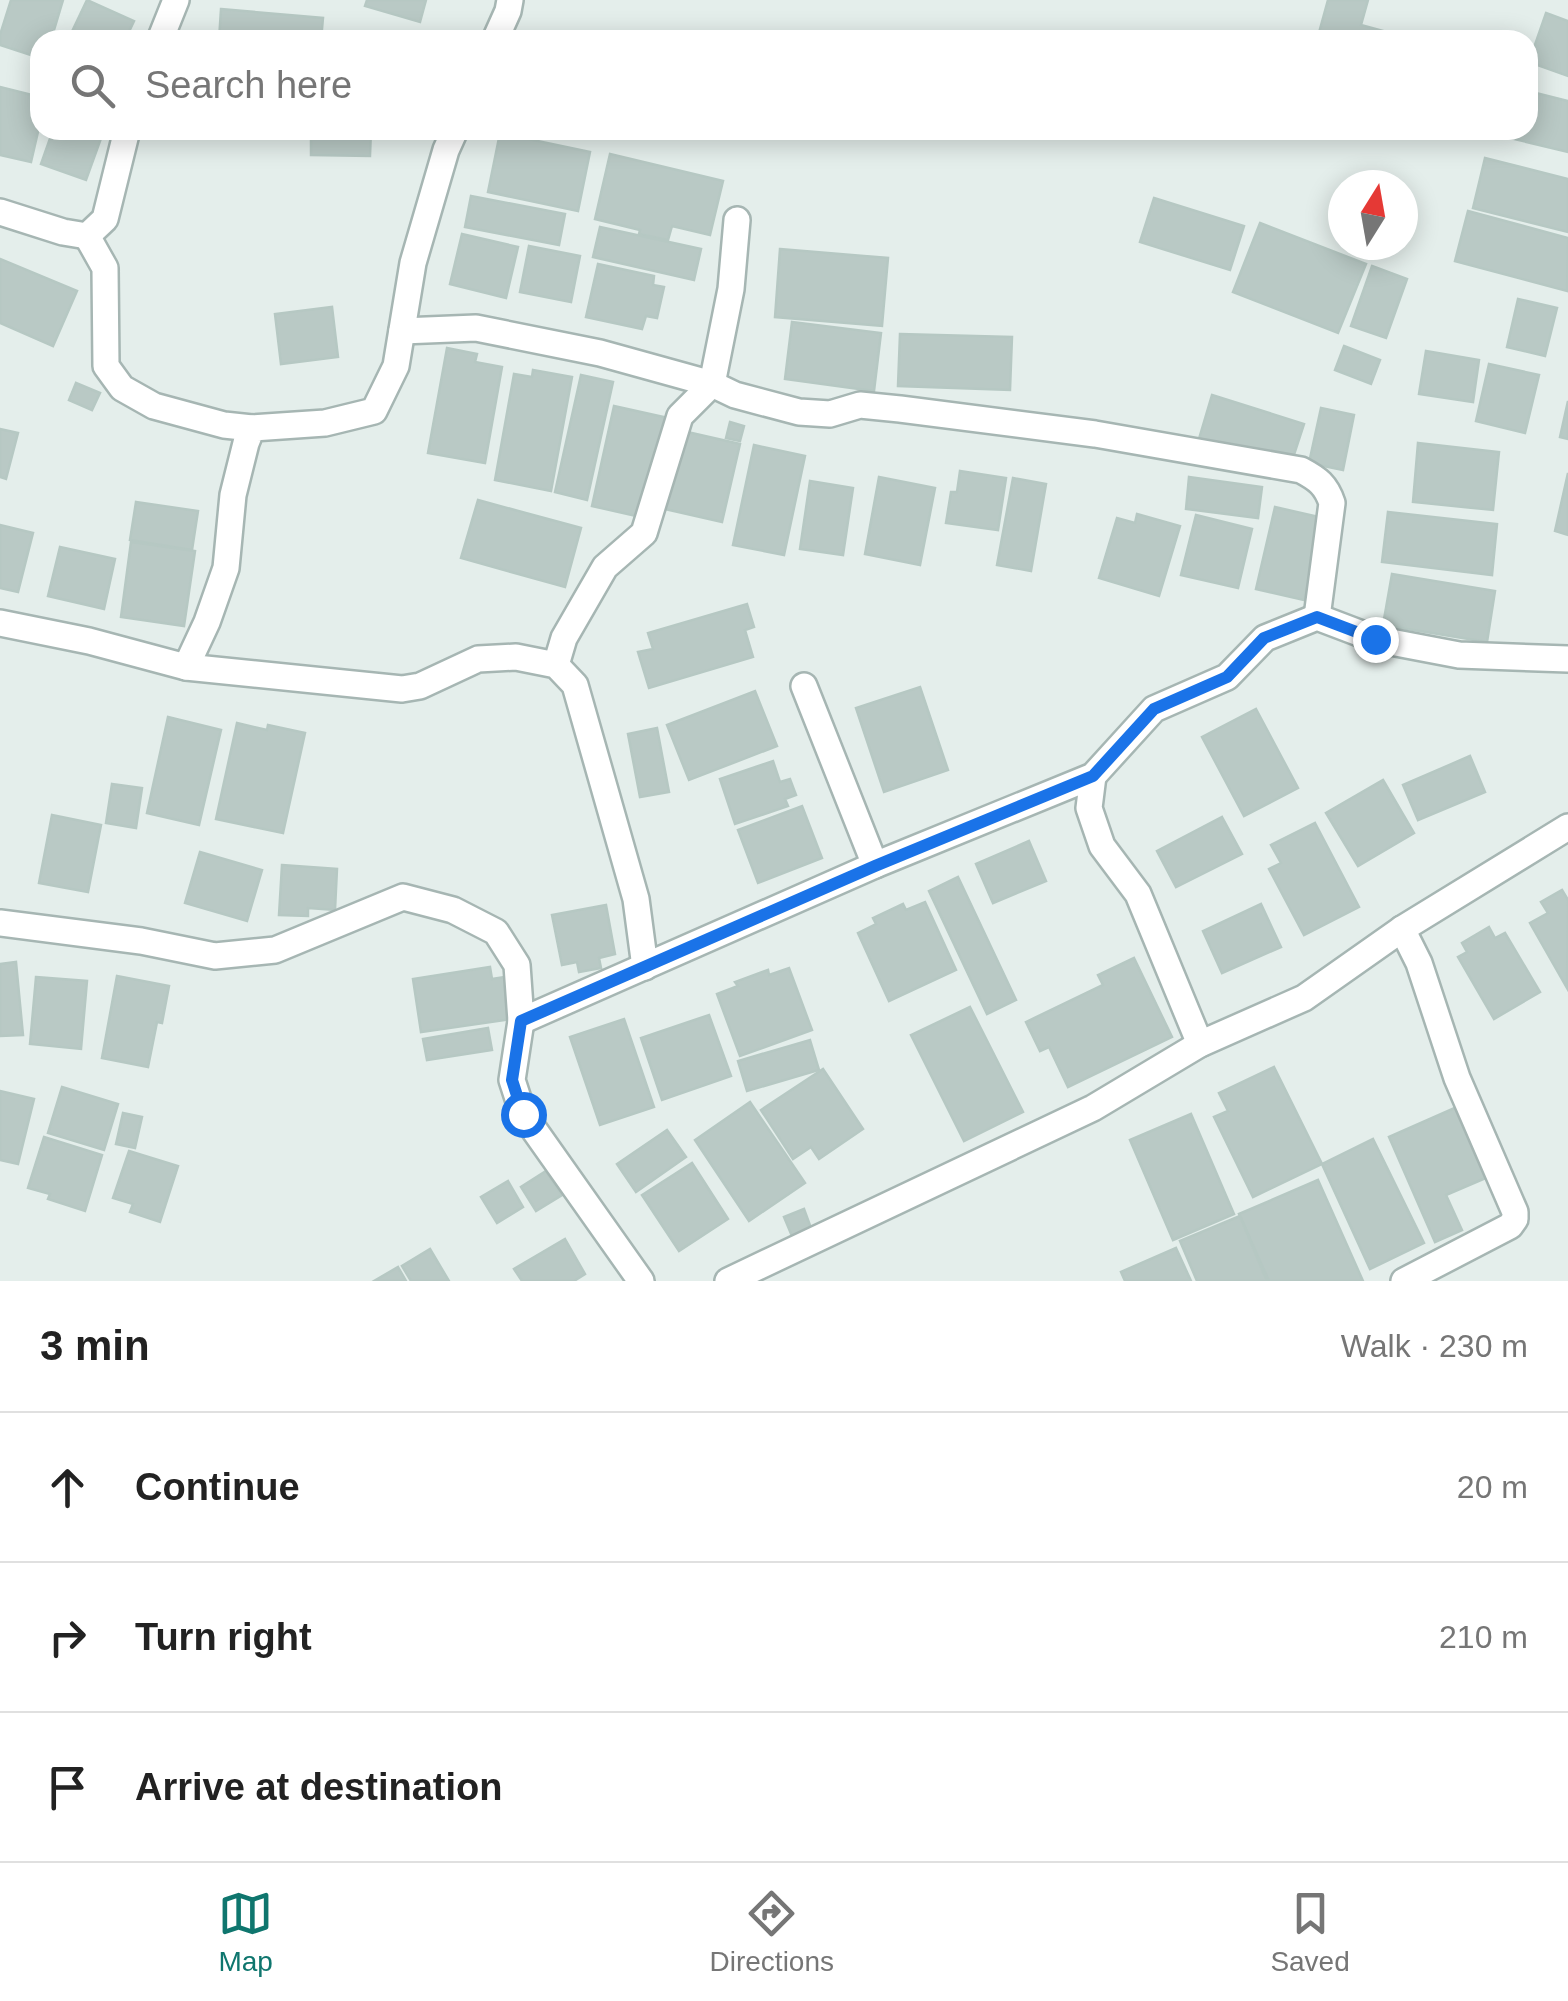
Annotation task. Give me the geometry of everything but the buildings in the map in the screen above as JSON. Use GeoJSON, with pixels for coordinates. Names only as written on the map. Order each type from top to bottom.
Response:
{"type":"FeatureCollection","features":[{"type":"Feature","properties":{"kind":"street"},"geometry":{"type":"LineString","coordinates":[[164,30],[176,0]]}},
{"type":"Feature","properties":{"kind":"street"},"geometry":{"type":"LineString","coordinates":[[499,30],[510,0]]}},
{"type":"Feature","properties":{"kind":"street"},"geometry":{"type":"LineString","coordinates":[[87,236],[105,219],[125,140]]}},
{"type":"Feature","properties":{"kind":"street"},"geometry":{"type":"LineString","coordinates":[[87,236],[105,268],[106,366],[122,388],[154,406],[224,425],[252,428],[324,423],[374,411],[396,366],[413,263],[450,140]]}},
{"type":"Feature","properties":{"kind":"street"},"geometry":{"type":"LineString","coordinates":[[0,212],[87,236]]}},
{"type":"Feature","properties":{"kind":"street"},"geometry":{"type":"LineString","coordinates":[[556,664],[564,638],[604,567],[644,533],[680,416],[712,384],[731,289],[737,220]]}},
{"type":"Feature","properties":{"kind":"street"},"geometry":{"type":"LineString","coordinates":[[402,331],[476,328],[600,353],[799,412],[830,414],[860,406],[900,408],[1095,434],[1301,470],[1320,480],[1332,503],[1317,617]]}},
{"type":"Feature","properties":{"kind":"street"},"geometry":{"type":"LineString","coordinates":[[186,667],[226,568],[232,495],[252,428]]}},
{"type":"Feature","properties":{"kind":"street"},"geometry":{"type":"LineString","coordinates":[[521,1021],[875,866],[1093,776],[1154,709],[1227,677],[1264,638],[1317,617],[1375,639],[1459,655],[1568,659]]}},
{"type":"Feature","properties":{"kind":"street"},"geometry":{"type":"LineString","coordinates":[[0,623],[90,641],[186,667],[402,689],[420,686],[478,659],[516,657],[556,664],[576,685],[636,899],[644,967]]}},
{"type":"Feature","properties":{"kind":"street"},"geometry":{"type":"LineString","coordinates":[[804,686],[875,866]]}},
{"type":"Feature","properties":{"kind":"street"},"geometry":{"type":"LineString","coordinates":[[1093,776],[1089,808],[1102,846],[1138,894],[1200,1044]]}},
{"type":"Feature","properties":{"kind":"street"},"geometry":{"type":"LineString","coordinates":[[728,1281],[1093,1108],[1200,1044],[1304,998],[1402,929],[1568,827]]}},
{"type":"Feature","properties":{"kind":"street"},"geometry":{"type":"LineString","coordinates":[[0,923],[141,941],[215,956],[275,950],[403,897],[453,910],[496,932],[518,965],[521,1021],[512,1080],[523,1114],[641,1281]]}},
{"type":"Feature","properties":{"kind":"street"},"geometry":{"type":"LineString","coordinates":[[1402,929],[1419,963],[1458,1078],[1515,1212],[1510,1226],[1404,1281]]}},
{"type":"Feature","properties":{"kind":"route"},"geometry":{"type":"LineString","coordinates":[[523,1114],[512,1080],[521,1021],[875,866],[1093,776],[1154,709],[1227,677],[1264,638],[1317,617],[1375,639]]}}]}
